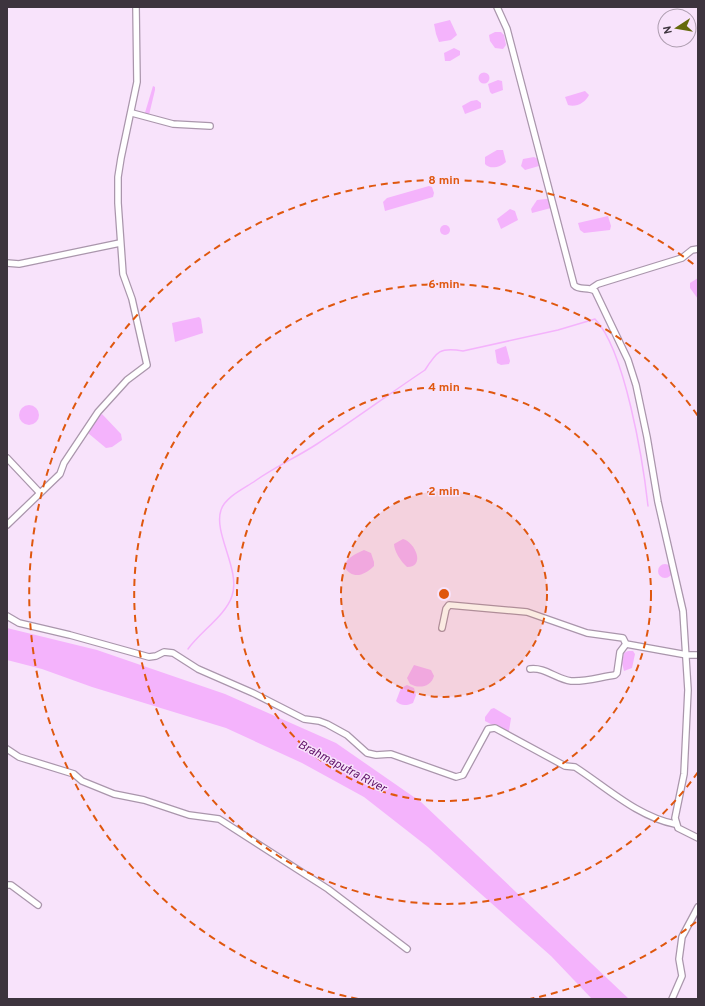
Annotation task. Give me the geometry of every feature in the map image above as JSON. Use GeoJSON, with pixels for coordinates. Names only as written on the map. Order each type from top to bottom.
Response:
{"type":"FeatureCollection","features":[{"type":"Feature","properties":{"kind":"street"},"geometry":{"type":"LineString","coordinates":[[7,525],[60,474],[64,462],[98,412],[127,380],[147,365],[132,299],[123,274],[120,243],[118,177],[137,82],[136,7]]}},
{"type":"Feature","properties":{"kind":"street"},"geometry":{"type":"LineString","coordinates":[[497,7],[507,29],[574,285],[578,288],[592,288],[598,284],[682,258],[692,250],[698,249]]}},
{"type":"Feature","properties":{"kind":"street"},"geometry":{"type":"LineString","coordinates":[[132,113],[173,124],[210,126]]}},
{"type":"Feature","properties":{"kind":"street"},"geometry":{"type":"LineString","coordinates":[[7,263],[19,264],[120,243]]}},
{"type":"Feature","properties":{"kind":"street"},"geometry":{"type":"LineString","coordinates":[[592,288],[615,330],[628,360],[636,385],[660,509],[683,612],[687,655],[688,690],[686,756],[675,824]]}},
{"type":"Feature","properties":{"kind":"street"},"geometry":{"type":"LineString","coordinates":[[7,458],[40,493]]}},
{"type":"Feature","properties":{"kind":"street"},"geometry":{"type":"LineString","coordinates":[[442,628],[446,609],[450,605],[497,608],[534,614],[587,633],[617,636],[623,638],[626,644]]}},
{"type":"Feature","properties":{"kind":"street"},"geometry":{"type":"LineString","coordinates":[[7,616],[19,623],[70,635],[149,657],[156,656],[164,652],[173,653],[198,669],[253,693],[304,719],[319,721],[327,724],[347,735],[367,753],[376,755],[391,754],[456,777],[463,775],[488,729],[495,728],[565,766],[575,767],[645,813],[662,821],[675,824],[678,828],[698,838]]}},
{"type":"Feature","properties":{"kind":"street"},"geometry":{"type":"LineString","coordinates":[[626,644],[687,655],[698,655]]}},
{"type":"Feature","properties":{"kind":"street"},"geometry":{"type":"LineString","coordinates":[[530,669],[540,669],[570,681],[591,680],[615,675],[617,673],[620,652],[626,644]]}},
{"type":"Feature","properties":{"kind":"street"},"geometry":{"type":"LineString","coordinates":[[7,750],[20,757],[74,774],[82,781],[114,794],[144,800],[190,815],[220,819],[328,889],[407,949]]}},
{"type":"Feature","properties":{"kind":"street"},"geometry":{"type":"LineString","coordinates":[[7,885],[11,885],[38,905]]}},
{"type":"Feature","properties":{"kind":"street"},"geometry":{"type":"LineString","coordinates":[[672,999],[682,976],[679,958],[682,937],[698,907]]}},
{"type":"Feature","properties":{"kind":"water"},"geometry":{"type":"Polygon","coordinates":[[[450,20],[457,35],[451,40],[439,42],[434,24],[450,20]]]}},
{"type":"Feature","properties":{"kind":"water"},"geometry":{"type":"Polygon","coordinates":[[[495,32],[501,32],[504,35],[506,45],[503,49],[495,48],[490,41],[489,35],[495,32]]]}},
{"type":"Feature","properties":{"kind":"water"},"geometry":{"type":"Polygon","coordinates":[[[454,48],[460,51],[460,55],[450,61],[445,61],[444,53],[454,48]]]}},
{"type":"Feature","properties":{"kind":"water"},"geometry":{"type":"Polygon","coordinates":[[[482,73],[486,73],[488,74],[488,82],[482,83],[479,80],[479,76],[482,73]]]}},
{"type":"Feature","properties":{"kind":"water"},"geometry":{"type":"Polygon","coordinates":[[[498,80],[502,81],[503,90],[492,94],[488,84],[498,80]]]}},
{"type":"Feature","properties":{"kind":"water"},"geometry":{"type":"Polygon","coordinates":[[[153,86],[155,87],[155,90],[149,115],[144,116],[153,86]]]}},
{"type":"Feature","properties":{"kind":"water"},"geometry":{"type":"Polygon","coordinates":[[[585,91],[589,95],[588,98],[577,105],[568,105],[565,97],[585,91]]]}},
{"type":"Feature","properties":{"kind":"water"},"geometry":{"type":"Polygon","coordinates":[[[477,100],[481,103],[481,108],[465,114],[462,106],[471,101],[477,100]]]}},
{"type":"Feature","properties":{"kind":"water"},"geometry":{"type":"Polygon","coordinates":[[[497,150],[503,150],[506,162],[496,167],[487,166],[485,164],[485,157],[497,150]]]}},
{"type":"Feature","properties":{"kind":"water"},"geometry":{"type":"Polygon","coordinates":[[[534,157],[538,159],[539,166],[525,170],[521,166],[523,159],[534,157]]]}},
{"type":"Feature","properties":{"kind":"water"},"geometry":{"type":"Polygon","coordinates":[[[429,186],[432,187],[434,193],[433,197],[385,211],[383,202],[387,198],[429,186]]]}},
{"type":"Feature","properties":{"kind":"water"},"geometry":{"type":"Polygon","coordinates":[[[549,199],[551,208],[532,213],[531,209],[537,200],[549,199]]]}},
{"type":"Feature","properties":{"kind":"water"},"geometry":{"type":"Polygon","coordinates":[[[510,209],[515,211],[518,220],[501,229],[497,219],[510,209]]]}},
{"type":"Feature","properties":{"kind":"water"},"geometry":{"type":"Polygon","coordinates":[[[608,216],[611,226],[610,230],[584,233],[580,230],[578,223],[608,216]]]}},
{"type":"Feature","properties":{"kind":"water"},"geometry":{"type":"Polygon","coordinates":[[[445,225],[450,230],[445,235],[440,230],[445,225]]]}},
{"type":"Feature","properties":{"kind":"water"},"geometry":{"type":"Polygon","coordinates":[[[698,278],[698,299],[690,288],[690,283],[698,278]]]}},
{"type":"Feature","properties":{"kind":"water"},"geometry":{"type":"Polygon","coordinates":[[[199,317],[201,319],[203,333],[175,342],[172,323],[199,317]]]}},
{"type":"Feature","properties":{"kind":"water"},"geometry":{"type":"Polygon","coordinates":[[[506,346],[510,361],[509,364],[501,365],[497,363],[495,350],[506,346]]]}},
{"type":"Feature","properties":{"kind":"water"},"geometry":{"type":"Polygon","coordinates":[[[29,405],[36,408],[39,415],[36,422],[29,425],[22,422],[19,415],[22,408],[29,405]]]}},
{"type":"Feature","properties":{"kind":"water"},"geometry":{"type":"Polygon","coordinates":[[[102,414],[121,434],[122,440],[112,447],[106,448],[88,433],[99,415],[102,414]]]}},
{"type":"Feature","properties":{"kind":"water"},"geometry":{"type":"Polygon","coordinates":[[[403,539],[415,549],[417,554],[416,563],[413,566],[407,567],[395,550],[394,544],[403,539]]]}},
{"type":"Feature","properties":{"kind":"water"},"geometry":{"type":"Polygon","coordinates":[[[364,550],[371,553],[374,566],[362,574],[354,575],[344,566],[352,556],[364,550]]]}},
{"type":"Feature","properties":{"kind":"water"},"geometry":{"type":"Polygon","coordinates":[[[662,564],[668,564],[672,568],[672,574],[668,578],[662,578],[658,574],[658,568],[662,564]]]}},
{"type":"Feature","properties":{"kind":"water","name":"Brahmaputra River"},"geometry":{"type":"Polygon","coordinates":[[[7,628],[97,650],[225,694],[336,743],[421,802],[629,999],[592,999],[551,956],[428,847],[364,797],[302,763],[226,728],[92,687],[42,669],[7,660],[7,628]]]}},
{"type":"Feature","properties":{"kind":"water"},"geometry":{"type":"Polygon","coordinates":[[[633,651],[635,654],[632,668],[624,671],[622,663],[624,653],[633,651]]]}},
{"type":"Feature","properties":{"kind":"water"},"geometry":{"type":"Polygon","coordinates":[[[414,665],[431,670],[434,676],[430,683],[421,687],[410,684],[407,678],[414,665]]]}},
{"type":"Feature","properties":{"kind":"water"},"geometry":{"type":"Polygon","coordinates":[[[407,685],[414,688],[416,695],[413,703],[402,705],[396,701],[401,688],[407,685]]]}},
{"type":"Feature","properties":{"kind":"water"},"geometry":{"type":"Polygon","coordinates":[[[494,708],[511,718],[509,731],[506,732],[485,721],[485,717],[491,709],[494,708]]]}},
{"type":"Feature","properties":{"kind":"waterway"},"geometry":{"type":"LineString","coordinates":[[188,649],[219,617],[232,596],[234,586],[233,575],[223,540],[220,519],[223,505],[236,493],[331,435],[425,370],[433,358],[444,350],[463,351],[558,330],[595,319],[606,334],[624,380],[637,435],[648,506]]}}]}
